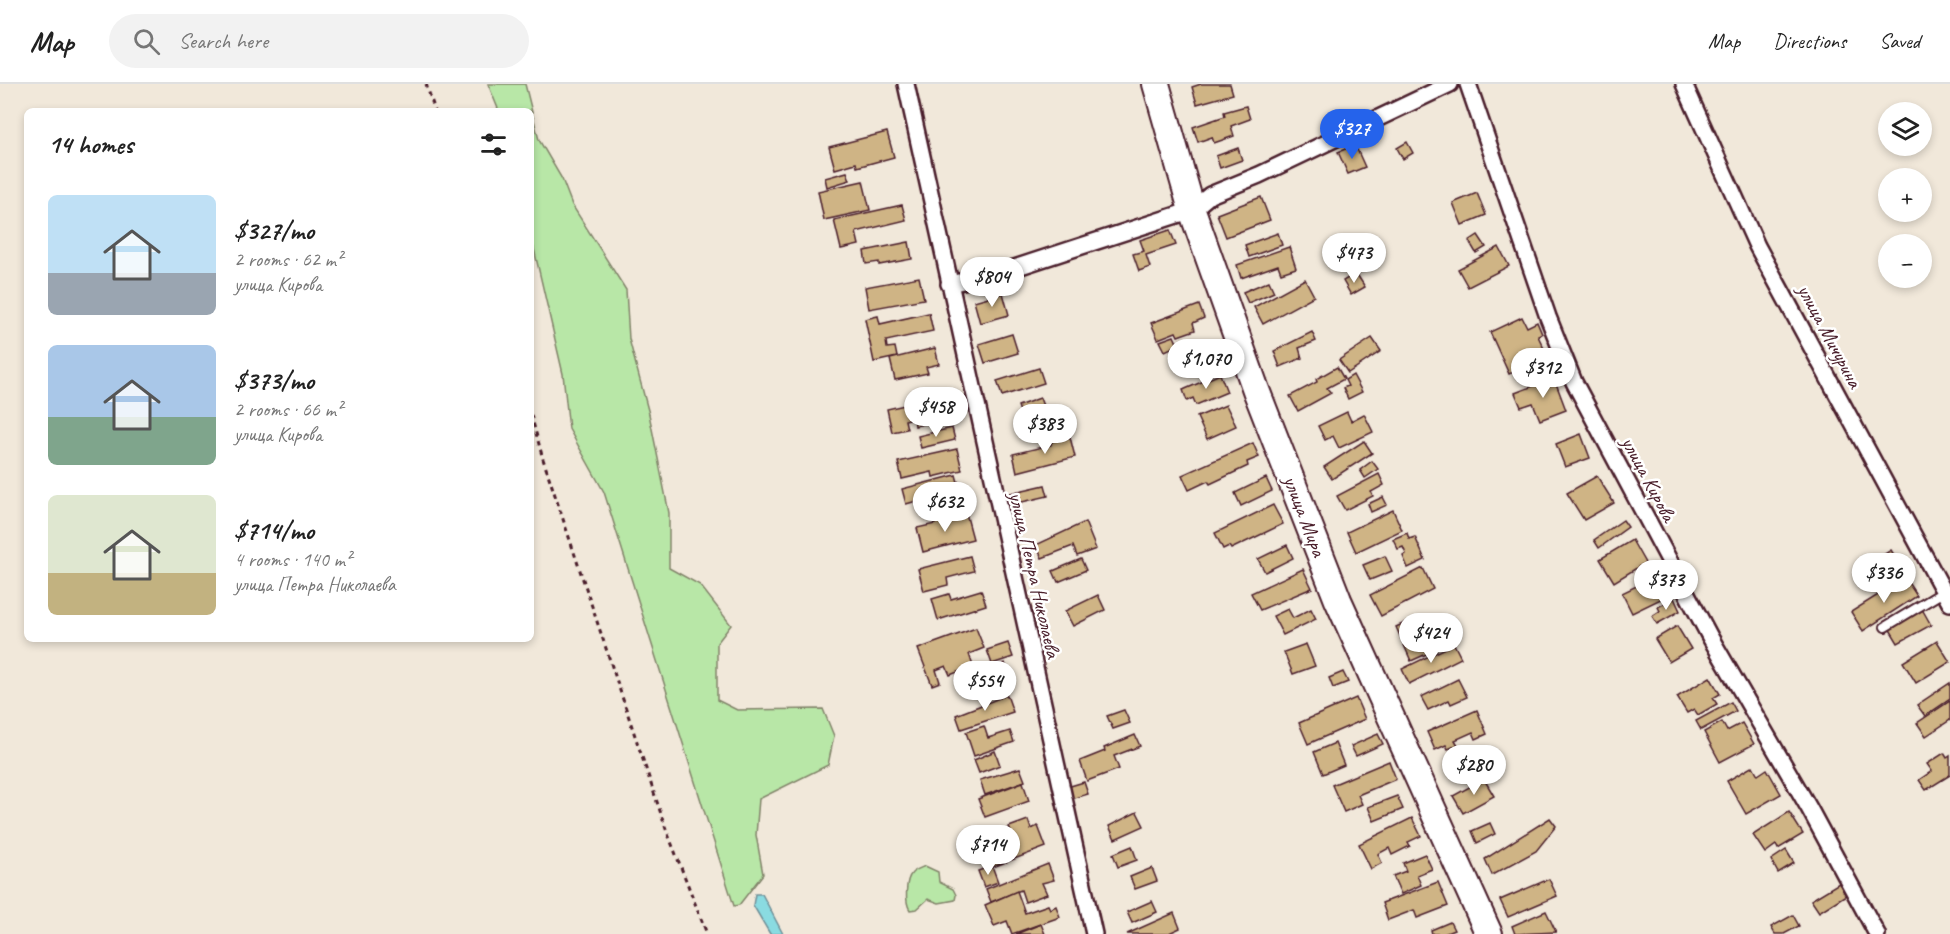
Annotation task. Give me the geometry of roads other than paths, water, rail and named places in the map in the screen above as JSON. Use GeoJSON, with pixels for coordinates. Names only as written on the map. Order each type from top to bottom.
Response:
{"type":"FeatureCollection","features":[{"type":"Feature","properties":{"kind":"main road","name":"улица Мира"},"geometry":{"type":"LineString","coordinates":[[1156,84],[1192,210],[1256,390],[1338,600],[1489,934]]}},
{"type":"Feature","properties":{"kind":"street","name":"улица Петра Николаева"},"geometry":{"type":"LineString","coordinates":[[906,84],[1094,934]]}},
{"type":"Feature","properties":{"kind":"street"},"geometry":{"type":"LineString","coordinates":[[949,284],[996,274],[1192,210],[1210,195],[1259,175],[1450,84]]}},
{"type":"Feature","properties":{"kind":"street","name":"улица Кирова"},"geometry":{"type":"LineString","coordinates":[[1468,84],[1548,317],[1574,382],[1710,637],[1809,808],[1877,934]]}},
{"type":"Feature","properties":{"kind":"street","name":"улица Мичурина"},"geometry":{"type":"LineString","coordinates":[[1684,84],[1757,246],[1947,598]]}},
{"type":"Feature","properties":{"kind":"lane"},"geometry":{"type":"LineString","coordinates":[[1885,627],[1947,598]]}},
{"type":"Feature","properties":{"kind":"water"},"geometry":{"type":"Polygon","coordinates":[[[755,894],[762,894],[783,934],[770,934],[753,905],[755,894]]]}}]}
